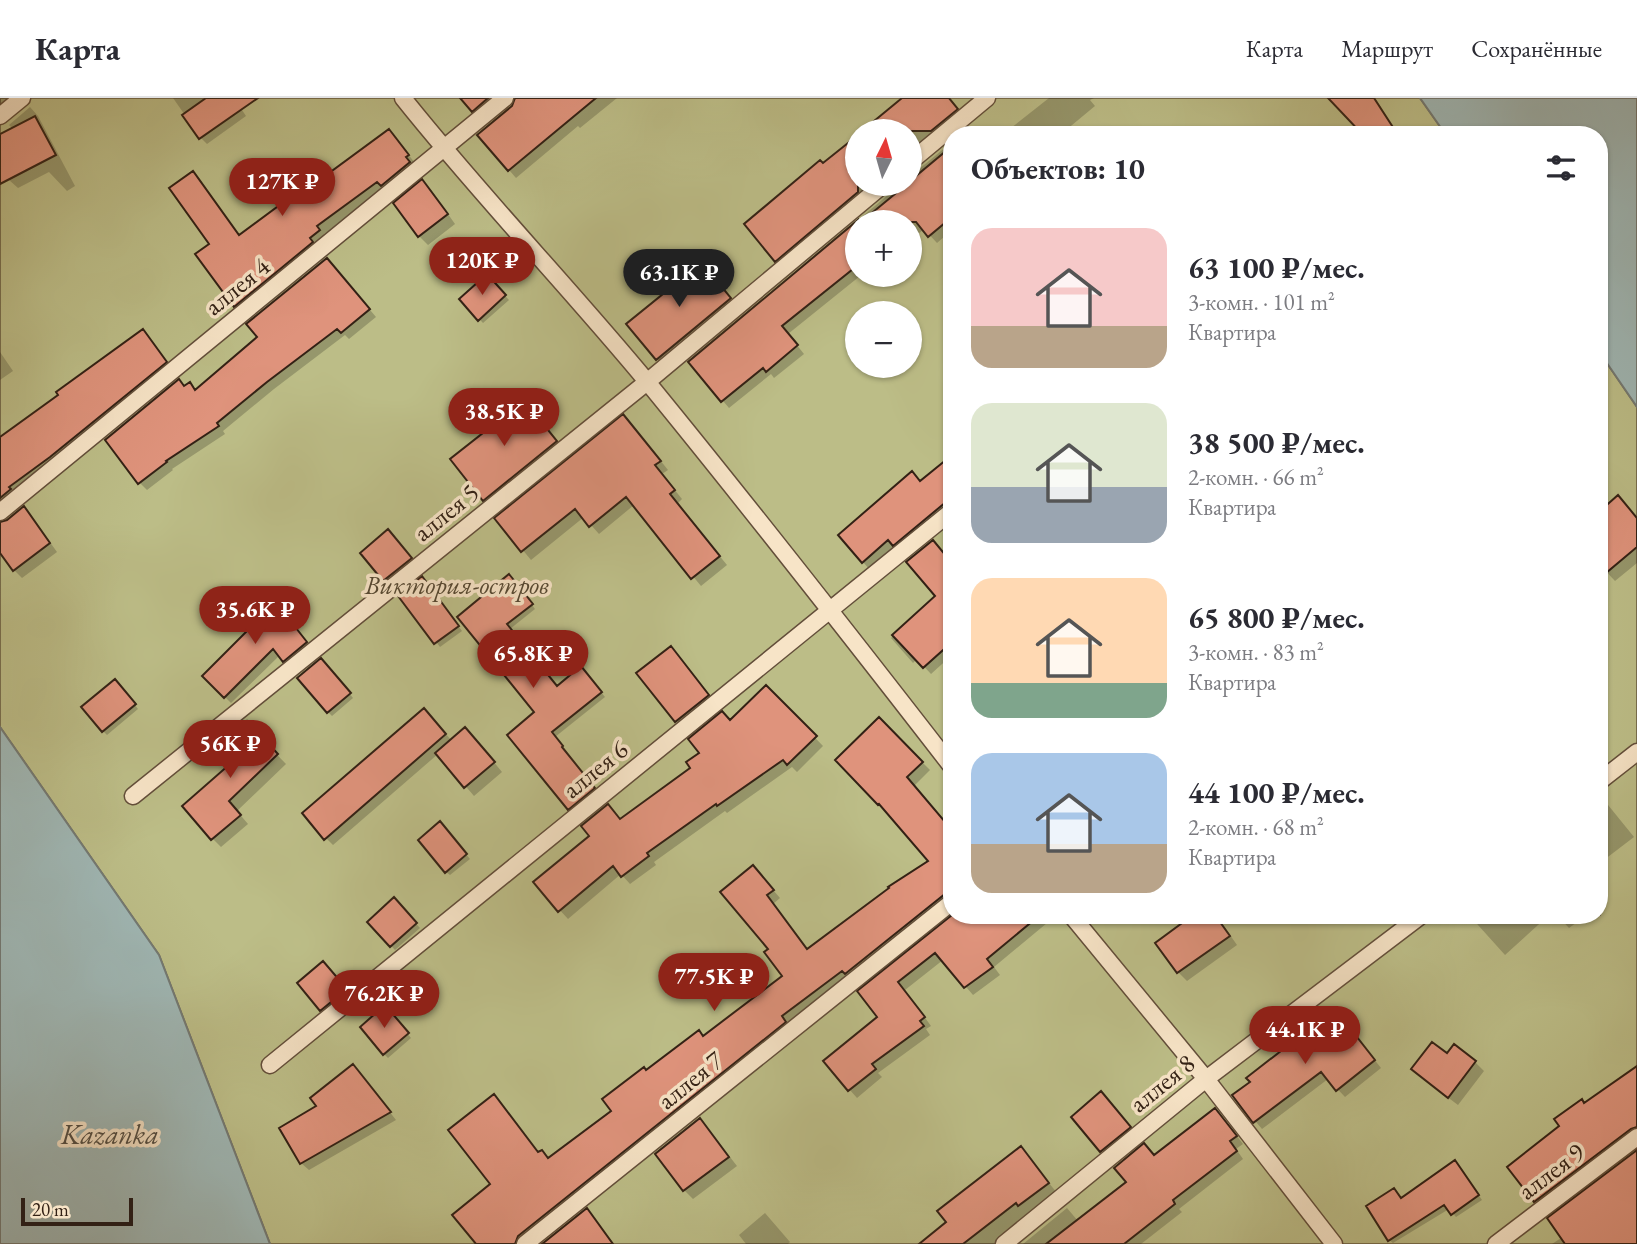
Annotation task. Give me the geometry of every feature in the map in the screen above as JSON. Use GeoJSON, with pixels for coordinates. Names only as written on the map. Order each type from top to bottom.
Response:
{"type":"FeatureCollection","features":[{"type":"Feature","properties":{"kind":"lane"},"geometry":{"type":"LineString","coordinates":[[0,116],[22,98]]}},
{"type":"Feature","properties":{"kind":"lane"},"geometry":{"type":"LineString","coordinates":[[403,98],[443,148],[647,382],[943,755]]}},
{"type":"Feature","properties":{"kind":"lane","name":"аллея 4"},"geometry":{"type":"LineString","coordinates":[[0,512],[505,98]]}},
{"type":"Feature","properties":{"kind":"lane"},"geometry":{"type":"LineString","coordinates":[[953,126],[987,98]]}},
{"type":"Feature","properties":{"kind":"lane"},"geometry":{"type":"LineString","coordinates":[[922,152],[943,135]]}},
{"type":"Feature","properties":{"kind":"lane","name":"аллея 5"},"geometry":{"type":"LineString","coordinates":[[134,796],[647,382],[870,196]]}},
{"type":"Feature","properties":{"kind":"lane","name":"аллея 6"},"geometry":{"type":"LineString","coordinates":[[270,1065],[943,518]]}},
{"type":"Feature","properties":{"kind":"lane"},"geometry":{"type":"LineString","coordinates":[[1608,775],[1637,752]]}},
{"type":"Feature","properties":{"kind":"lane","name":"аллея 7"},"geometry":{"type":"LineString","coordinates":[[525,1244],[943,909]]}},
{"type":"Feature","properties":{"kind":"lane"},"geometry":{"type":"LineString","coordinates":[[1078,924],[1206,1079],[1334,1244]]}},
{"type":"Feature","properties":{"kind":"lane","name":"аллея 8"},"geometry":{"type":"LineString","coordinates":[[1004,1244],[1206,1079],[1410,924]]}},
{"type":"Feature","properties":{"kind":"lane","name":"аллея 9"},"geometry":{"type":"LineString","coordinates":[[1496,1244],[1637,1137]]}},
{"type":"Feature","properties":{"kind":"green space","name":"Виктория-остров"},"geometry":{"type":"Polygon","coordinates":[[[0,98],[1420,98],[1440,126],[943,126],[943,924],[1608,924],[1608,365],[1637,407],[1637,1244],[270,1244],[159,955],[0,727],[0,98]]]}},
{"type":"Feature","properties":{"kind":"water"},"geometry":{"type":"Polygon","coordinates":[[[1420,98],[1637,98],[1637,407],[1608,365],[1608,126],[1440,126],[1420,98]]]}},
{"type":"Feature","properties":{"kind":"water","name":"Kazanka"},"geometry":{"type":"Polygon","coordinates":[[[0,727],[159,955],[270,1244],[0,1244],[0,727]]]}},
{"type":"Feature","properties":{"kind":"building"},"geometry":{"type":"Polygon","coordinates":[[[206,98],[258,98],[199,139],[182,115],[206,98]]]}},
{"type":"Feature","properties":{"kind":"building"},"geometry":{"type":"Polygon","coordinates":[[[460,98],[488,98],[472,112],[460,98]]]}},
{"type":"Feature","properties":{"kind":"building"},"geometry":{"type":"Polygon","coordinates":[[[515,98],[596,98],[508,171],[477,135],[512,106],[515,98]]]}},
{"type":"Feature","properties":{"kind":"building"},"geometry":{"type":"Polygon","coordinates":[[[902,98],[949,98],[958,109],[931,131],[922,131],[922,119],[877,119],[902,98]]]}},
{"type":"Feature","properties":{"kind":"building"},"geometry":{"type":"Polygon","coordinates":[[[1328,98],[1374,98],[1392,126],[1354,126],[1328,98]]]}},
{"type":"Feature","properties":{"kind":"building"},"geometry":{"type":"Polygon","coordinates":[[[35,116],[56,155],[0,184],[0,134],[35,116]]]}},
{"type":"Feature","properties":{"kind":"building"},"geometry":{"type":"Polygon","coordinates":[[[389,129],[409,155],[406,157],[410,162],[381,186],[377,182],[317,226],[320,230],[310,238],[313,242],[234,307],[195,254],[209,244],[169,188],[193,171],[239,235],[327,170],[329,173],[389,129]]]}},
{"type":"Feature","properties":{"kind":"building"},"geometry":{"type":"Polygon","coordinates":[[[845,145],[845,196],[853,196],[775,262],[744,224],[820,160],[823,163],[845,145]]]}},
{"type":"Feature","properties":{"kind":"building"},"geometry":{"type":"Polygon","coordinates":[[[943,154],[943,224],[928,237],[922,230],[922,210],[876,210],[892,196],[922,196],[922,171],[943,154]]]}},
{"type":"Feature","properties":{"kind":"building"},"geometry":{"type":"Polygon","coordinates":[[[422,179],[448,214],[418,237],[393,203],[422,179]]]}},
{"type":"Feature","properties":{"kind":"building"},"geometry":{"type":"Polygon","coordinates":[[[845,231],[845,275],[782,326],[798,345],[766,372],[763,368],[721,402],[688,362],[845,231]]]}},
{"type":"Feature","properties":{"kind":"building"},"geometry":{"type":"Polygon","coordinates":[[[697,257],[731,298],[656,360],[626,324],[674,285],[670,280],[697,257]]]}},
{"type":"Feature","properties":{"kind":"building"},"geometry":{"type":"Polygon","coordinates":[[[327,258],[370,309],[341,333],[337,329],[217,423],[219,426],[166,461],[138,484],[105,440],[179,379],[184,386],[190,382],[195,390],[257,337],[246,324],[327,258]]]}},
{"type":"Feature","properties":{"kind":"building"},"geometry":{"type":"Polygon","coordinates":[[[487,274],[506,295],[478,321],[459,299],[487,274]]]}},
{"type":"Feature","properties":{"kind":"building"},"geometry":{"type":"Polygon","coordinates":[[[143,329],[167,362],[9,487],[11,489],[0,498],[0,437],[58,395],[56,392],[143,329]]]}},
{"type":"Feature","properties":{"kind":"building"},"geometry":{"type":"Polygon","coordinates":[[[519,394],[557,441],[483,501],[450,459],[493,425],[488,419],[519,394]]]}},
{"type":"Feature","properties":{"kind":"building"},"geometry":{"type":"Polygon","coordinates":[[[623,414],[661,461],[655,465],[675,490],[670,494],[720,556],[691,579],[626,497],[589,527],[575,509],[521,552],[494,518],[623,414]]]}},
{"type":"Feature","properties":{"kind":"building"},"geometry":{"type":"Polygon","coordinates":[[[943,462],[943,504],[893,546],[888,540],[862,563],[838,535],[912,471],[920,481],[943,462]]]}},
{"type":"Feature","properties":{"kind":"building"},"geometry":{"type":"Polygon","coordinates":[[[1618,495],[1637,518],[1637,547],[1608,571],[1608,504],[1618,495]]]}},
{"type":"Feature","properties":{"kind":"building"},"geometry":{"type":"Polygon","coordinates":[[[24,506],[50,543],[13,571],[0,553],[0,522],[7,520],[24,506]]]}},
{"type":"Feature","properties":{"kind":"building"},"geometry":{"type":"Polygon","coordinates":[[[388,529],[412,558],[383,581],[360,553],[388,529]]]}},
{"type":"Feature","properties":{"kind":"building"},"geometry":{"type":"Polygon","coordinates":[[[933,540],[943,552],[943,650],[923,668],[892,635],[935,596],[906,562],[933,540]]]}},
{"type":"Feature","properties":{"kind":"building"},"geometry":{"type":"Polygon","coordinates":[[[509,574],[533,604],[507,624],[557,686],[581,666],[602,692],[552,732],[595,788],[568,810],[507,735],[534,712],[457,617],[509,574]]]}},
{"type":"Feature","properties":{"kind":"building"},"geometry":{"type":"Polygon","coordinates":[[[422,576],[459,626],[434,644],[398,596],[422,576]]]}},
{"type":"Feature","properties":{"kind":"building"},"geometry":{"type":"Polygon","coordinates":[[[270,595],[307,642],[283,662],[273,649],[224,698],[202,676],[249,629],[241,620],[270,595]]]}},
{"type":"Feature","properties":{"kind":"building"},"geometry":{"type":"Polygon","coordinates":[[[671,646],[709,695],[675,722],[636,673],[671,646]]]}},
{"type":"Feature","properties":{"kind":"building"},"geometry":{"type":"Polygon","coordinates":[[[321,658],[351,693],[327,713],[297,678],[321,658]]]}},
{"type":"Feature","properties":{"kind":"building"},"geometry":{"type":"Polygon","coordinates":[[[115,679],[136,704],[102,732],[81,707],[115,679]]]}},
{"type":"Feature","properties":{"kind":"building"},"geometry":{"type":"Polygon","coordinates":[[[766,685],[817,736],[787,765],[783,760],[717,806],[716,804],[647,853],[649,856],[621,877],[613,866],[558,912],[533,882],[589,836],[581,826],[608,804],[620,819],[690,768],[686,762],[699,753],[688,739],[722,711],[730,720],[766,685]]]}},
{"type":"Feature","properties":{"kind":"building"},"geometry":{"type":"Polygon","coordinates":[[[424,708],[446,734],[324,840],[302,813],[424,708]]]}},
{"type":"Feature","properties":{"kind":"building"},"geometry":{"type":"Polygon","coordinates":[[[879,717],[923,762],[907,777],[943,819],[943,896],[845,974],[842,971],[782,1016],[786,1022],[518,1236],[515,1244],[476,1244],[452,1215],[490,1184],[448,1130],[494,1094],[538,1152],[542,1150],[548,1158],[611,1111],[602,1099],[699,1030],[703,1036],[782,976],[764,952],[768,949],[720,892],[753,865],[774,890],[767,895],[807,949],[888,887],[928,861],[879,804],[835,760],[879,717]]]}},
{"type":"Feature","properties":{"kind":"building"},"geometry":{"type":"Polygon","coordinates":[[[247,721],[278,754],[229,801],[241,815],[211,840],[182,806],[230,764],[217,750],[247,721]]]}},
{"type":"Feature","properties":{"kind":"building"},"geometry":{"type":"Polygon","coordinates":[[[465,727],[495,762],[464,788],[435,753],[465,727]]]}},
{"type":"Feature","properties":{"kind":"building"},"geometry":{"type":"Polygon","coordinates":[[[440,821],[467,854],[445,873],[418,840],[440,821]]]}},
{"type":"Feature","properties":{"kind":"building"},"geometry":{"type":"Polygon","coordinates":[[[394,897],[417,923],[390,947],[367,922],[394,897]]]}},
{"type":"Feature","properties":{"kind":"building"},"geometry":{"type":"Polygon","coordinates":[[[943,922],[1029,924],[987,959],[993,967],[964,988],[935,953],[898,982],[925,1017],[920,1021],[924,1026],[872,1064],[876,1069],[848,1091],[823,1061],[877,1017],[857,991],[943,922]]]}},
{"type":"Feature","properties":{"kind":"building"},"geometry":{"type":"Polygon","coordinates":[[[1181,924],[1221,924],[1230,936],[1177,973],[1155,943],[1181,924]]]}},
{"type":"Feature","properties":{"kind":"building"},"geometry":{"type":"Polygon","coordinates":[[[323,961],[347,989],[320,1011],[297,983],[323,961]]]}},
{"type":"Feature","properties":{"kind":"building"},"geometry":{"type":"Polygon","coordinates":[[[385,1005],[409,1033],[383,1055],[360,1027],[385,1005]]]}},
{"type":"Feature","properties":{"kind":"building"},"geometry":{"type":"Polygon","coordinates":[[[1335,1009],[1375,1060],[1336,1091],[1321,1072],[1253,1123],[1232,1095],[1250,1082],[1246,1078],[1335,1009]]]}},
{"type":"Feature","properties":{"kind":"building"},"geometry":{"type":"Polygon","coordinates":[[[1432,1042],[1447,1053],[1454,1044],[1476,1061],[1448,1098],[1411,1069],[1432,1042]]]}},
{"type":"Feature","properties":{"kind":"building"},"geometry":{"type":"Polygon","coordinates":[[[353,1064],[391,1112],[300,1164],[279,1128],[316,1106],[310,1098],[353,1064]]]}},
{"type":"Feature","properties":{"kind":"building"},"geometry":{"type":"Polygon","coordinates":[[[1637,1066],[1637,1127],[1534,1202],[1507,1167],[1559,1126],[1554,1119],[1582,1099],[1584,1103],[1637,1066]]]}},
{"type":"Feature","properties":{"kind":"building"},"geometry":{"type":"Polygon","coordinates":[[[1101,1091],[1131,1127],[1100,1152],[1071,1117],[1101,1091]]]}},
{"type":"Feature","properties":{"kind":"building"},"geometry":{"type":"Polygon","coordinates":[[[1215,1108],[1237,1136],[1230,1141],[1237,1151],[1173,1200],[1175,1204],[1124,1244],[1046,1244],[1126,1182],[1114,1168],[1144,1143],[1154,1155],[1215,1108]]]}},
{"type":"Feature","properties":{"kind":"building"},"geometry":{"type":"Polygon","coordinates":[[[700,1118],[729,1157],[683,1191],[655,1154],[700,1118]]]}},
{"type":"Feature","properties":{"kind":"building"},"geometry":{"type":"Polygon","coordinates":[[[1021,1146],[1049,1183],[1018,1206],[1016,1203],[963,1244],[919,1244],[946,1222],[937,1211],[1021,1146]]]}},
{"type":"Feature","properties":{"kind":"building"},"geometry":{"type":"Polygon","coordinates":[[[1637,1150],[1637,1244],[1565,1244],[1547,1218],[1637,1150]]]}},
{"type":"Feature","properties":{"kind":"building"},"geometry":{"type":"Polygon","coordinates":[[[1455,1160],[1479,1195],[1451,1215],[1444,1205],[1388,1241],[1366,1206],[1394,1188],[1401,1198],[1455,1160]]]}},
{"type":"Feature","properties":{"kind":"building"},"geometry":{"type":"Polygon","coordinates":[[[587,1208],[613,1244],[542,1244],[587,1208]]]}}]}
